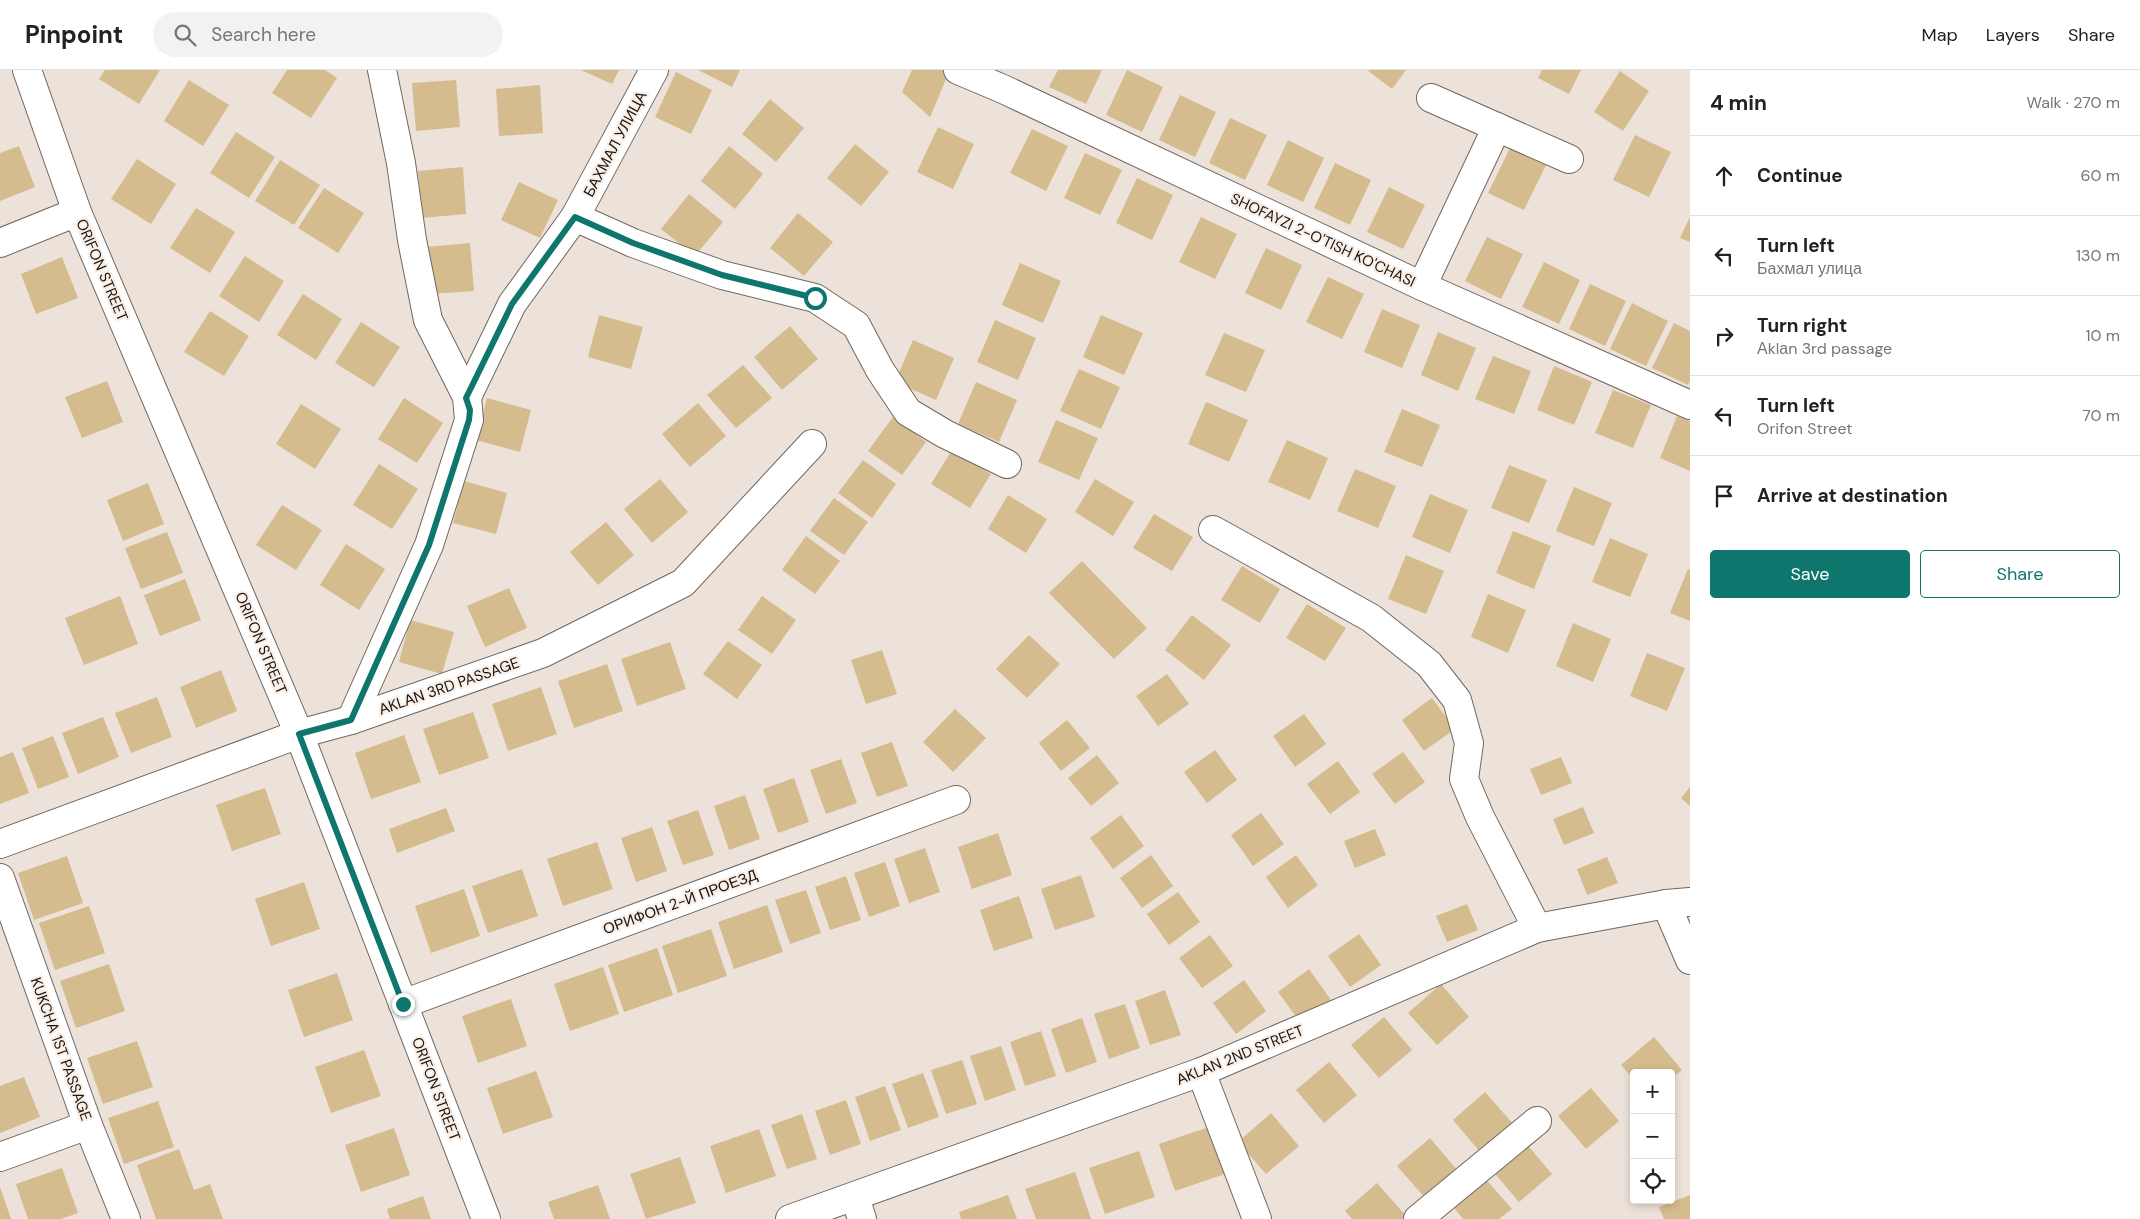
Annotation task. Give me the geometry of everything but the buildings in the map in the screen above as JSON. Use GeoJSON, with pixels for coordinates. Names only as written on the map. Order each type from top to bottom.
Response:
{"type":"FeatureCollection","features":[{"type":"Feature","properties":{"kind":"street","name":"ORIFON STREET"},"geometry":{"type":"LineString","coordinates":[[27,70],[78,212],[299,734],[486,1219]]}},
{"type":"Feature","properties":{"kind":"street","name":"БАХМАЛ УЛИЦА"},"geometry":{"type":"LineString","coordinates":[[351,720],[429,545],[469,420],[467,397],[428,320],[412,240],[401,162],[382,70]]}},
{"type":"Feature","properties":{"kind":"street","name":"БАХМАЛ УЛИЦА"},"geometry":{"type":"LineString","coordinates":[[467,397],[512,304],[575,217],[654,70]]}},
{"type":"Feature","properties":{"kind":"street","name":"SHOFAYZI 2-O'TISH KO'CHASI"},"geometry":{"type":"LineString","coordinates":[[958,70],[1003,89],[1422,286],[1690,405]]}},
{"type":"Feature","properties":{"kind":"street"},"geometry":{"type":"LineString","coordinates":[[1431,98],[1569,159]]}},
{"type":"Feature","properties":{"kind":"street"},"geometry":{"type":"LineString","coordinates":[[1422,286],[1497,127]]}},
{"type":"Feature","properties":{"kind":"street"},"geometry":{"type":"LineString","coordinates":[[0,243],[78,212]]}},
{"type":"Feature","properties":{"kind":"street"},"geometry":{"type":"LineString","coordinates":[[575,217],[633,243],[722,275],[815,298],[856,325],[880,370],[908,412],[945,434],[1007,464]]}},
{"type":"Feature","properties":{"kind":"street","name":"АKLАN 3RD PASSAGE"},"geometry":{"type":"LineString","coordinates":[[0,844],[299,734],[351,720],[543,653],[683,583],[812,444]]}},
{"type":"Feature","properties":{"kind":"street"},"geometry":{"type":"LineString","coordinates":[[1213,530],[1371,618],[1429,664],[1457,700],[1469,743],[1464,779],[1480,818],[1537,928]]}},
{"type":"Feature","properties":{"kind":"street","name":"ОРИФОН 2-Й ПРОЕЗД"},"geometry":{"type":"LineString","coordinates":[[403,1004],[956,800]]}},
{"type":"Feature","properties":{"kind":"street","name":"KUKCHA 1ST PASSAGE"},"geometry":{"type":"LineString","coordinates":[[0,878],[88,1125],[126,1219]]}},
{"type":"Feature","properties":{"kind":"street"},"geometry":{"type":"LineString","coordinates":[[1678,903],[1690,960]]}},
{"type":"Feature","properties":{"kind":"street","name":"АKLАN 2ND STREET"},"geometry":{"type":"LineString","coordinates":[[790,1219],[859,1208],[1201,1072],[1537,928],[1678,903]]}},
{"type":"Feature","properties":{"kind":"street"},"geometry":{"type":"LineString","coordinates":[[1201,1072],[1257,1219]]}},
{"type":"Feature","properties":{"kind":"street"},"geometry":{"type":"LineString","coordinates":[[1418,1219],[1537,1121]]}},
{"type":"Feature","properties":{"kind":"street"},"geometry":{"type":"LineString","coordinates":[[0,1157],[88,1125]]}},
{"type":"Feature","properties":{"kind":"route"},"geometry":{"type":"LineString","coordinates":[[403,1004],[299,734],[351,720],[429,545],[469,420],[470,410],[466,398],[512,304],[575,217],[633,243],[722,275],[815,298]]}}]}
